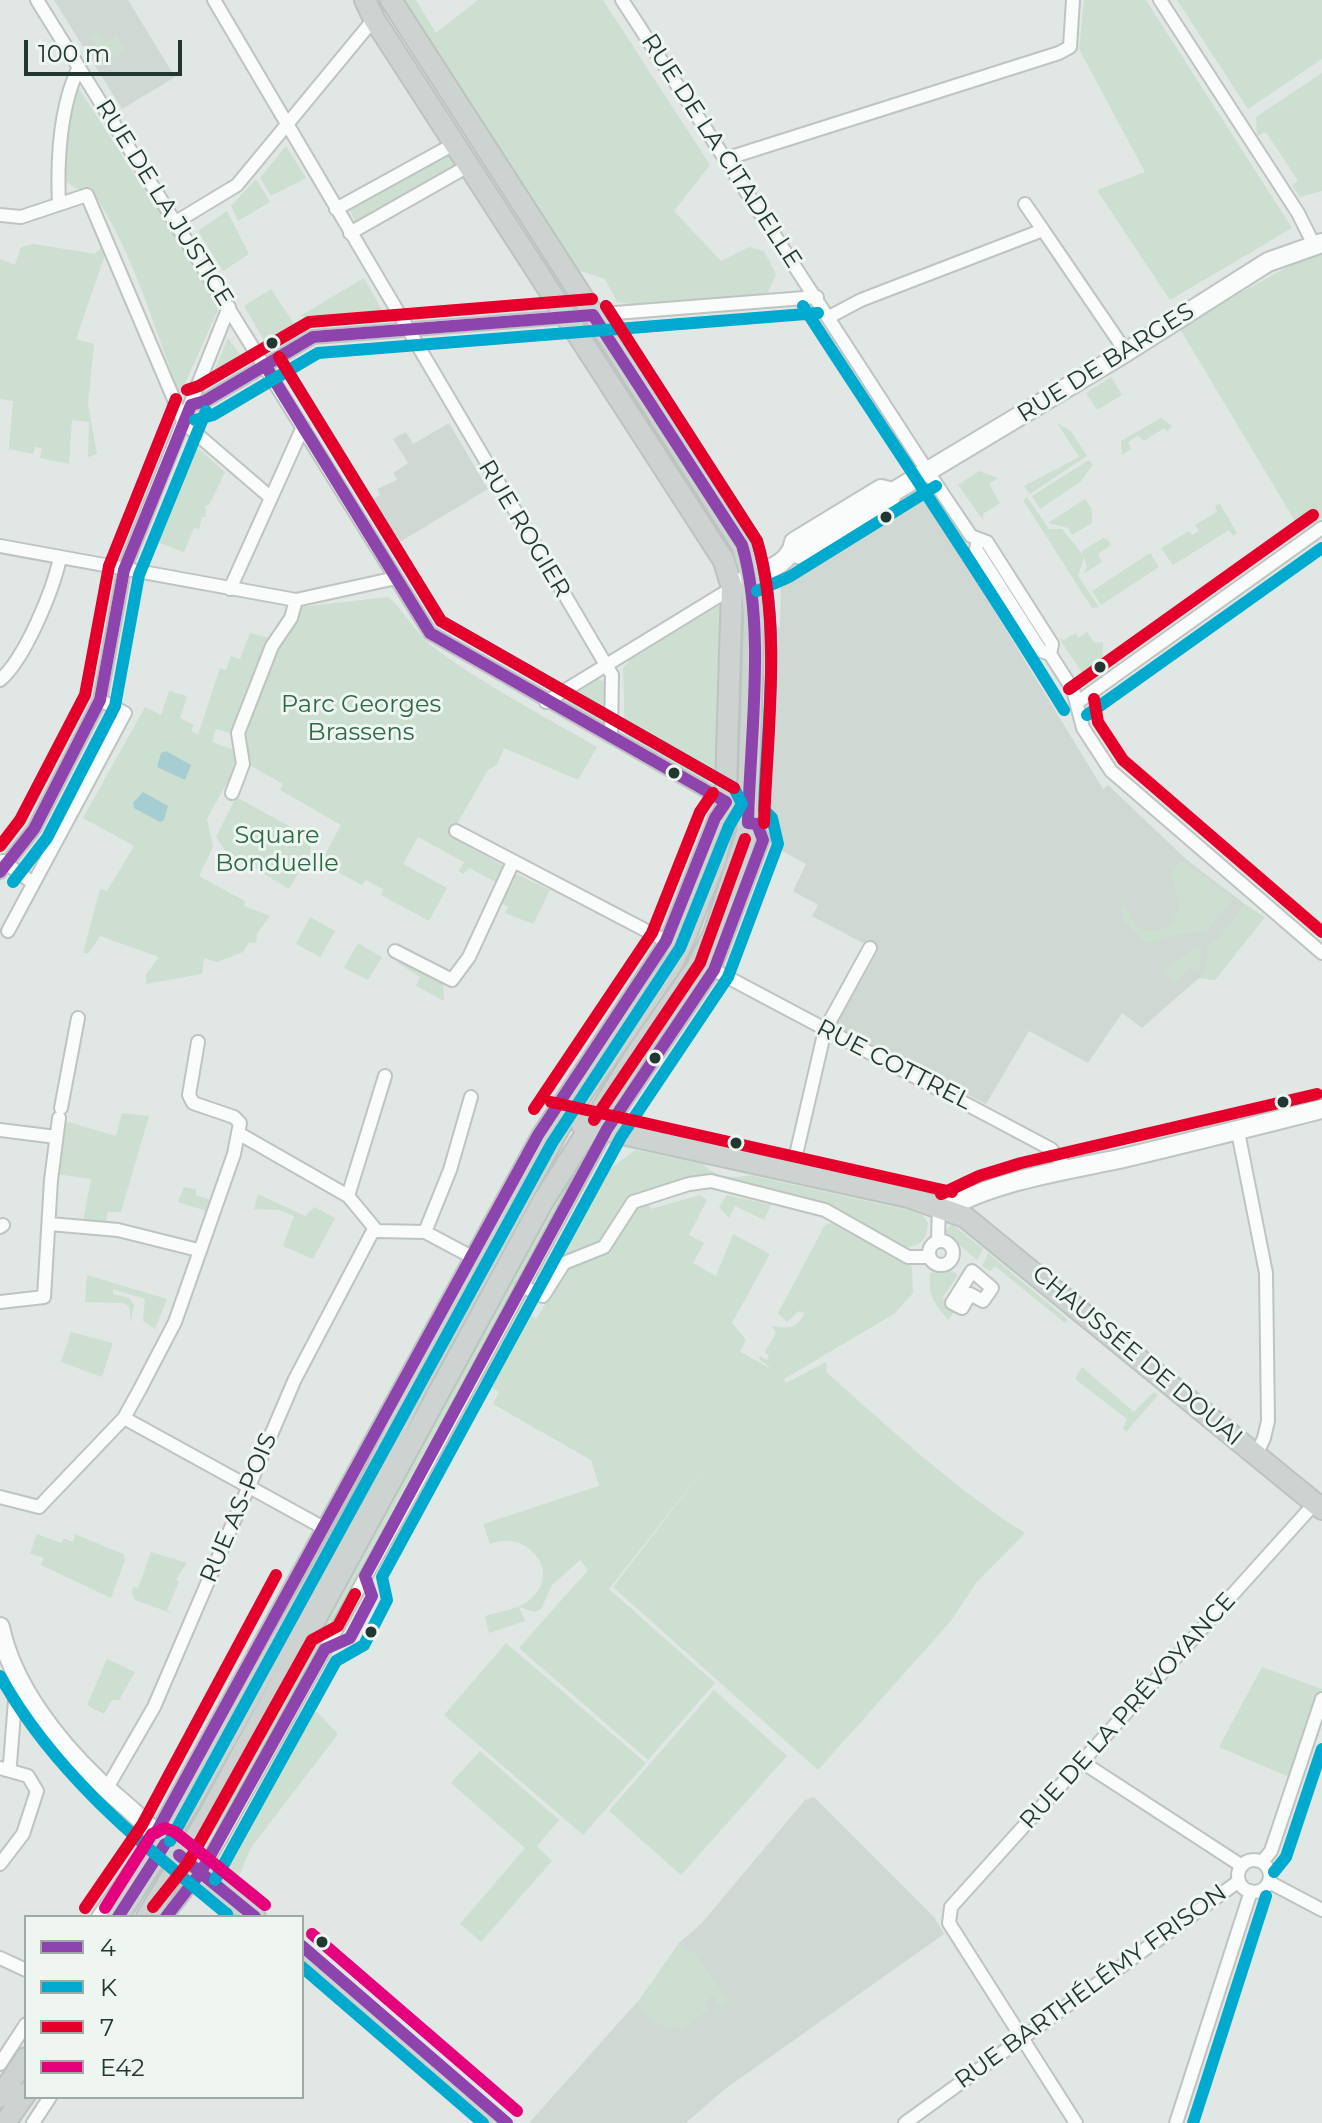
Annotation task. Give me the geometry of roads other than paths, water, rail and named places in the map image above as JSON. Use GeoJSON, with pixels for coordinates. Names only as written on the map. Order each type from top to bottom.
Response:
{"type":"FeatureCollection","features":[{"type":"Feature","properties":{"kind":"main road"},"geometry":{"type":"LineString","coordinates":[[138,1915],[170,1847],[542,1203],[577,1124],[672,964],[716,858],[726,802],[732,588],[724,561],[564,318],[374,19],[365,0]]}},
{"type":"Feature","properties":{"kind":"main road"},"geometry":{"type":"LineString","coordinates":[[119,1915],[170,1847],[240,1739],[260,1696],[264,1670],[364,1495],[416,1388],[537,1169],[577,1124],[697,967],[737,870],[748,823],[753,646],[751,576],[742,545],[391,0]]}},
{"type":"Feature","properties":{"kind":"main road","name":"CHAUSSÉE DE DOUAI"},"geometry":{"type":"LineString","coordinates":[[577,1124],[944,1207],[980,1227],[1318,1506]]}},
{"type":"Feature","properties":{"kind":"main road"},"geometry":{"type":"LineString","coordinates":[[170,1847],[253,1915]]}},
{"type":"Feature","properties":{"kind":"main road"},"geometry":{"type":"LineString","coordinates":[[148,1915],[170,1847]]}},
{"type":"Feature","properties":{"kind":"main road"},"geometry":{"type":"LineString","coordinates":[[304,1961],[487,2117]]}},
{"type":"Feature","properties":{"kind":"main road"},"geometry":{"type":"LineString","coordinates":[[0,2097],[24,2061]]}},
{"type":"Feature","properties":{"kind":"main road"},"geometry":{"type":"LineString","coordinates":[[5,2123],[24,2096]]}},
{"type":"Feature","properties":{"kind":"street","name":"RUE DE LA JUSTICE"},"geometry":{"type":"LineString","coordinates":[[37,0],[430,633],[546,702],[726,802],[748,823]]}},
{"type":"Feature","properties":{"kind":"street","name":"RUE ROGIER"},"geometry":{"type":"LineString","coordinates":[[214,0],[612,675],[611,736]]}},
{"type":"Feature","properties":{"kind":"street","name":"RUE DE LA CITADELLE"},"geometry":{"type":"LineString","coordinates":[[622,0],[928,472],[971,536],[987,542],[1052,644],[1050,654],[1078,702],[1083,728],[1111,771],[1322,953]]}},
{"type":"Feature","properties":{"kind":"street"},"geometry":{"type":"LineString","coordinates":[[725,159],[1059,53],[1070,47],[1073,0]]}},
{"type":"Feature","properties":{"kind":"street"},"geometry":{"type":"LineString","coordinates":[[1160,0],[1318,243]]}},
{"type":"Feature","properties":{"kind":"street"},"geometry":{"type":"LineString","coordinates":[[176,222],[237,185],[374,19]]}},
{"type":"Feature","properties":{"kind":"street"},"geometry":{"type":"LineString","coordinates":[[59,204],[64,121],[70,85],[79,67]]}},
{"type":"Feature","properties":{"kind":"street"},"geometry":{"type":"LineString","coordinates":[[336,209],[454,144]]}},
{"type":"Feature","properties":{"kind":"street"},"geometry":{"type":"LineString","coordinates":[[350,233],[468,166]]}},
{"type":"Feature","properties":{"kind":"street"},"geometry":{"type":"LineString","coordinates":[[0,215],[21,217],[87,195],[184,423],[270,497]]}},
{"type":"Feature","properties":{"kind":"street"},"geometry":{"type":"LineString","coordinates":[[1025,204],[1126,352]]}},
{"type":"Feature","properties":{"kind":"street"},"geometry":{"type":"LineString","coordinates":[[829,317],[861,300],[1043,230]]}},
{"type":"Feature","properties":{"kind":"street","name":"RUE DE BARGES"},"geometry":{"type":"LineString","coordinates":[[546,702],[751,576],[781,563],[792,553],[802,555],[889,502],[893,492],[1126,352],[1268,262],[1318,243]]}},
{"type":"Feature","properties":{"kind":"street"},"geometry":{"type":"LineString","coordinates":[[191,405],[205,401],[313,337],[817,297]]}},
{"type":"Feature","properties":{"kind":"street"},"geometry":{"type":"LineString","coordinates":[[33,883],[2,865],[34,829],[100,700],[124,570],[229,307]]}},
{"type":"Feature","properties":{"kind":"street"},"geometry":{"type":"LineString","coordinates":[[230,589],[303,427]]}},
{"type":"Feature","properties":{"kind":"street"},"geometry":{"type":"LineString","coordinates":[[1078,702],[1322,528]]}},
{"type":"Feature","properties":{"kind":"street"},"geometry":{"type":"LineString","coordinates":[[0,546],[296,600],[396,578]]}},
{"type":"Feature","properties":{"kind":"street"},"geometry":{"type":"LineString","coordinates":[[0,680],[15,667],[24,650],[60,558]]}},
{"type":"Feature","properties":{"kind":"street"},"geometry":{"type":"LineString","coordinates":[[232,793],[243,764],[238,733],[272,646],[291,618],[296,600]]}},
{"type":"Feature","properties":{"kind":"street"},"geometry":{"type":"LineString","coordinates":[[6,925],[33,883],[125,713],[100,700]]}},
{"type":"Feature","properties":{"kind":"street"},"geometry":{"type":"LineString","coordinates":[[168,1915],[201,1872],[414,1489],[522,1286],[577,1124],[666,941],[715,818],[726,802]]}},
{"type":"Feature","properties":{"kind":"street"},"geometry":{"type":"LineString","coordinates":[[100,1915],[170,1847],[322,1527],[470,1256],[577,1124],[714,970],[763,840],[757,824],[748,823]]}},
{"type":"Feature","properties":{"kind":"street"},"geometry":{"type":"LineString","coordinates":[[456,831],[666,941]]}},
{"type":"Feature","properties":{"kind":"street"},"geometry":{"type":"LineString","coordinates":[[395,951],[452,980],[469,957],[513,862]]}},
{"type":"Feature","properties":{"kind":"street"},"geometry":{"type":"LineString","coordinates":[[792,1172],[825,1030],[870,948]]}},
{"type":"Feature","properties":{"kind":"street","name":"RUE COTTREL"},"geometry":{"type":"LineString","coordinates":[[714,970],[1051,1149],[1068,1170]]}},
{"type":"Feature","properties":{"kind":"street"},"geometry":{"type":"LineString","coordinates":[[0,1302],[44,1297],[56,1137],[78,1018]]}},
{"type":"Feature","properties":{"kind":"street"},"geometry":{"type":"LineString","coordinates":[[0,1497],[39,1507],[124,1418],[175,1322],[240,1123],[234,1117],[193,1103],[189,1095],[198,1042]]}},
{"type":"Feature","properties":{"kind":"street"},"geometry":{"type":"LineString","coordinates":[[348,1196],[385,1076]]}},
{"type":"Feature","properties":{"kind":"street"},"geometry":{"type":"LineString","coordinates":[[425,1232],[450,1170],[471,1097]]}},
{"type":"Feature","properties":{"kind":"street"},"geometry":{"type":"LineString","coordinates":[[929,1257],[929,1249],[938,1241],[944,1207],[1068,1170],[1238,1132],[1322,1108]]}},
{"type":"Feature","properties":{"kind":"street"},"geometry":{"type":"LineString","coordinates":[[0,1130],[56,1137]]}},
{"type":"Feature","properties":{"kind":"street"},"geometry":{"type":"LineString","coordinates":[[1238,1132],[1261,1241],[1269,1312],[1268,1421],[1256,1455]]}},
{"type":"Feature","properties":{"kind":"street"},"geometry":{"type":"LineString","coordinates":[[238,1133],[348,1196],[374,1229],[380,1232],[425,1232],[470,1256]]}},
{"type":"Feature","properties":{"kind":"street"},"geometry":{"type":"LineString","coordinates":[[522,1286],[543,1296],[564,1263],[604,1247],[633,1202],[689,1184],[711,1181],[825,1210],[908,1257],[929,1257],[942,1265],[952,1258],[951,1247],[938,1241]]}},
{"type":"Feature","properties":{"kind":"street"},"geometry":{"type":"LineString","coordinates":[[50,1224],[118,1230],[198,1250]]}},
{"type":"Feature","properties":{"kind":"street","name":"RUE AS-POIS"},"geometry":{"type":"LineString","coordinates":[[107,1788],[154,1707],[312,1344],[374,1229]]}},
{"type":"Feature","properties":{"kind":"street"},"geometry":{"type":"LineString","coordinates":[[124,1418],[322,1527]]}},
{"type":"Feature","properties":{"kind":"street","name":"RUE DE LA PRÉVOYANCE"},"geometry":{"type":"LineString","coordinates":[[1023,2038],[972,1964],[949,1923],[951,1907],[1318,1506]]}},
{"type":"Feature","properties":{"kind":"street"},"geometry":{"type":"LineString","coordinates":[[0,1627],[9,1664],[10,1764],[3,1769]]}},
{"type":"Feature","properties":{"kind":"street"},"geometry":{"type":"LineString","coordinates":[[9,1664],[58,1735],[107,1788],[170,1847]]}},
{"type":"Feature","properties":{"kind":"street"},"geometry":{"type":"LineString","coordinates":[[1262,1862],[1271,1851],[1322,1699]]}},
{"type":"Feature","properties":{"kind":"street"},"geometry":{"type":"LineString","coordinates":[[1082,1762],[1242,1866]]}},
{"type":"Feature","properties":{"kind":"street"},"geometry":{"type":"LineString","coordinates":[[0,1864],[23,1834],[37,1791],[28,1776],[3,1769]]}},
{"type":"Feature","properties":{"kind":"street"},"geometry":{"type":"LineString","coordinates":[[1251,1860],[1262,1862],[1269,1870],[1269,1882],[1265,1888],[1251,1891],[1239,1881],[1242,1866],[1251,1860]]}},
{"type":"Feature","properties":{"kind":"street","name":"RUE BARTHÉLÉMY FRISON"},"geometry":{"type":"LineString","coordinates":[[905,2123],[1239,1881]]}},
{"type":"Feature","properties":{"kind":"street"},"geometry":{"type":"LineString","coordinates":[[1269,1882],[1322,1910]]}},
{"type":"Feature","properties":{"kind":"street"},"geometry":{"type":"LineString","coordinates":[[1176,2123],[1251,1891]]}},
{"type":"Feature","properties":{"kind":"street"},"geometry":{"type":"LineString","coordinates":[[0,1958],[24,1969]]}},
{"type":"Feature","properties":{"kind":"street"},"geometry":{"type":"LineString","coordinates":[[0,2064],[24,2027]]}},
{"type":"Feature","properties":{"kind":"street"},"geometry":{"type":"LineString","coordinates":[[1023,2038],[1076,2123]]}},
{"type":"Feature","properties":{"kind":"street"},"geometry":{"type":"LineString","coordinates":[[33,2123],[49,2099]]}},
{"type":"Feature","properties":{"kind":"water"},"geometry":{"type":"Polygon","coordinates":[[[166,751],[191,765],[185,780],[157,767],[161,753],[166,751]]]}},
{"type":"Feature","properties":{"kind":"water"},"geometry":{"type":"Polygon","coordinates":[[[143,792],[168,806],[164,820],[160,822],[134,808],[133,803],[143,792]]]}},
{"type":"Feature","properties":{"kind":"park label","name":"Parc Georges Brassens"},"geometry":{"type":"Point","coordinates":[361,719]}},
{"type":"Feature","properties":{"kind":"park label","name":"Square Bonduelle"},"geometry":{"type":"Point","coordinates":[277,850]}}]}
